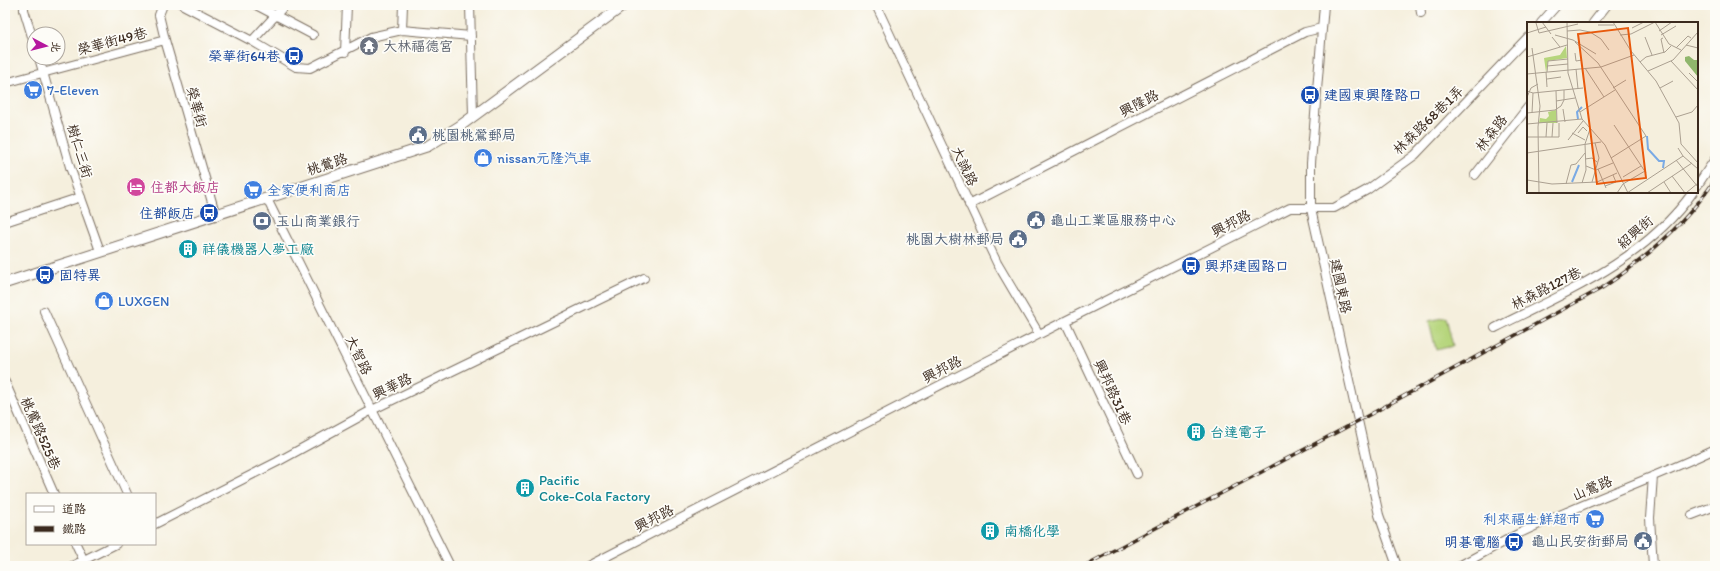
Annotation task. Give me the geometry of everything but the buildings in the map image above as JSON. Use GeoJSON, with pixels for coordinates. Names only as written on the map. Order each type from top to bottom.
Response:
{"type":"FeatureCollection","features":[{"type":"Feature","properties":{"kind":"main road","name":"桃鶯路"},"geometry":{"type":"LineString","coordinates":[[5,283],[100,251],[216,216],[428,146],[457,128],[624,5]]}},
{"type":"Feature","properties":{"kind":"street"},"geometry":{"type":"LineString","coordinates":[[24,5],[29,26]]}},
{"type":"Feature","properties":{"kind":"street","name":"榮華街"},"geometry":{"type":"LineString","coordinates":[[163,5],[159,15],[165,40],[216,216]]}},
{"type":"Feature","properties":{"kind":"street"},"geometry":{"type":"LineString","coordinates":[[183,5],[252,41],[296,67],[310,68],[345,52],[371,37],[402,30],[470,36]]}},
{"type":"Feature","properties":{"kind":"street"},"geometry":{"type":"LineString","coordinates":[[256,5],[313,35]]}},
{"type":"Feature","properties":{"kind":"street"},"geometry":{"type":"LineString","coordinates":[[252,41],[284,5]]}},
{"type":"Feature","properties":{"kind":"street"},"geometry":{"type":"LineString","coordinates":[[345,52],[347,5]]}},
{"type":"Feature","properties":{"kind":"street"},"geometry":{"type":"LineString","coordinates":[[402,30],[403,5]]}},
{"type":"Feature","properties":{"kind":"street"},"geometry":{"type":"LineString","coordinates":[[470,5],[473,115]]}},
{"type":"Feature","properties":{"kind":"street","name":"大誠路"},"geometry":{"type":"LineString","coordinates":[[876,5],[997,263],[1039,334]]}},
{"type":"Feature","properties":{"kind":"street","name":"建國東路"},"geometry":{"type":"LineString","coordinates":[[1324,5],[1311,163],[1312,209],[1379,516],[1397,566]]}},
{"type":"Feature","properties":{"kind":"street"},"geometry":{"type":"LineString","coordinates":[[1542,22],[1557,5]]}},
{"type":"Feature","properties":{"kind":"street"},"geometry":{"type":"LineString","coordinates":[[1594,22],[1606,5]]}},
{"type":"Feature","properties":{"kind":"street","name":"興隆路"},"geometry":{"type":"LineString","coordinates":[[969,205],[1305,32],[1322,28]]}},
{"type":"Feature","properties":{"kind":"street","name":"林森路68巷1弄"},"geometry":{"type":"LineString","coordinates":[[1312,209],[1334,208],[1367,190],[1415,155],[1527,38]]}},
{"type":"Feature","properties":{"kind":"street","name":"榮華街49巷"},"geometry":{"type":"LineString","coordinates":[[5,83],[165,40]]}},
{"type":"Feature","properties":{"kind":"street","name":"樹仁三街"},"geometry":{"type":"LineString","coordinates":[[41,66],[81,197],[100,251]]}},
{"type":"Feature","properties":{"kind":"street","name":"林森路"},"geometry":{"type":"LineString","coordinates":[[1475,175],[1527,108]]}},
{"type":"Feature","properties":{"kind":"street"},"geometry":{"type":"LineString","coordinates":[[1698,184],[1715,158]]}},
{"type":"Feature","properties":{"kind":"street","name":"紹興街"},"geometry":{"type":"LineString","coordinates":[[1607,270],[1629,256],[1662,228],[1692,193]]}},
{"type":"Feature","properties":{"kind":"street"},"geometry":{"type":"LineString","coordinates":[[5,222],[81,197]]}},
{"type":"Feature","properties":{"kind":"street","name":"大智路"},"geometry":{"type":"LineString","coordinates":[[267,199],[450,566]]}},
{"type":"Feature","properties":{"kind":"street","name":"興邦路"},"geometry":{"type":"LineString","coordinates":[[588,566],[1039,334],[1290,208],[1312,209]]}},
{"type":"Feature","properties":{"kind":"street","name":"林森路127巷"},"geometry":{"type":"LineString","coordinates":[[1495,328],[1607,270]]}},
{"type":"Feature","properties":{"kind":"street","name":"興華路"},"geometry":{"type":"LineString","coordinates":[[156,523],[277,462],[372,410],[644,278]]}},
{"type":"Feature","properties":{"kind":"street"},"geometry":{"type":"LineString","coordinates":[[44,311],[126,493]]}},
{"type":"Feature","properties":{"kind":"street","name":"興邦路31巷"},"geometry":{"type":"LineString","coordinates":[[1065,321],[1137,474]]}},
{"type":"Feature","properties":{"kind":"street","name":"桃鶯路525巷"},"geometry":{"type":"LineString","coordinates":[[5,382],[54,493]]}},
{"type":"Feature","properties":{"kind":"street","name":"山鶯路"},"geometry":{"type":"LineString","coordinates":[[1460,566],[1516,535],[1715,449]]}},
{"type":"Feature","properties":{"kind":"street"},"geometry":{"type":"LineString","coordinates":[[1653,476],[1650,518],[1653,566]]}},
{"type":"Feature","properties":{"kind":"street"},"geometry":{"type":"LineString","coordinates":[[1692,515],[1715,506]]}},
{"type":"Feature","properties":{"kind":"street"},"geometry":{"type":"LineString","coordinates":[[76,545],[84,561]]}},
{"type":"Feature","properties":{"kind":"street"},"geometry":{"type":"LineString","coordinates":[[72,566],[114,545]]}},
{"type":"Feature","properties":{"kind":"green space"},"geometry":{"type":"Polygon","coordinates":[[[1446,317],[1453,346],[1436,350],[1429,321],[1446,317]]]}},
{"type":"Feature","properties":{"kind":"railway"},"geometry":{"type":"LineString","coordinates":[[1084,566],[1358,421],[1602,288],[1634,265],[1664,240],[1691,211],[1715,180]]}},
{"type":"Feature","properties":{"kind":"place","name":"大林福德宮"},"geometry":{"type":"Point","coordinates":[369,46]}},
{"type":"Feature","properties":{"kind":"place","name":"榮華街64巷"},"geometry":{"type":"Point","coordinates":[294,56]}},
{"type":"Feature","properties":{"kind":"place","name":"7-Eleven"},"geometry":{"type":"Point","coordinates":[33,90]}},
{"type":"Feature","properties":{"kind":"place","name":"建國東興隆路口"},"geometry":{"type":"Point","coordinates":[1310,95]}},
{"type":"Feature","properties":{"kind":"place","name":"桃園桃鶯郵局"},"geometry":{"type":"Point","coordinates":[418,135]}},
{"type":"Feature","properties":{"kind":"place","name":"nissan元隆汽車"},"geometry":{"type":"Point","coordinates":[483,158]}},
{"type":"Feature","properties":{"kind":"place","name":"住都大飯店"},"geometry":{"type":"Point","coordinates":[136,187]}},
{"type":"Feature","properties":{"kind":"place","name":"全家便利商店"},"geometry":{"type":"Point","coordinates":[253,190]}},
{"type":"Feature","properties":{"kind":"place","name":"住都飯店"},"geometry":{"type":"Point","coordinates":[209,213]}},
{"type":"Feature","properties":{"kind":"place","name":"龜山工業區服務中心"},"geometry":{"type":"Point","coordinates":[1036,220]}},
{"type":"Feature","properties":{"kind":"place","name":"玉山商業銀行"},"geometry":{"type":"Point","coordinates":[262,221]}},
{"type":"Feature","properties":{"kind":"place","name":"桃園大樹林郵局"},"geometry":{"type":"Point","coordinates":[1018,239]}},
{"type":"Feature","properties":{"kind":"place","name":"祥儀機器人夢工廠"},"geometry":{"type":"Point","coordinates":[188,249]}},
{"type":"Feature","properties":{"kind":"place","name":"興邦建國路口"},"geometry":{"type":"Point","coordinates":[1191,266]}},
{"type":"Feature","properties":{"kind":"place","name":"固特異"},"geometry":{"type":"Point","coordinates":[45,275]}},
{"type":"Feature","properties":{"kind":"place","name":"LUXGEN"},"geometry":{"type":"Point","coordinates":[104,301]}},
{"type":"Feature","properties":{"kind":"place","name":"台達電子"},"geometry":{"type":"Point","coordinates":[1196,432]}},
{"type":"Feature","properties":{"kind":"place","name":"Pacific Coke-Cola Factory"},"geometry":{"type":"Point","coordinates":[525,488]}},
{"type":"Feature","properties":{"kind":"place","name":"利來福生鮮超市"},"geometry":{"type":"Point","coordinates":[1595,519]}},
{"type":"Feature","properties":{"kind":"place","name":"南橋化學"},"geometry":{"type":"Point","coordinates":[990,531]}},
{"type":"Feature","properties":{"kind":"place","name":"龜山民安街郵局"},"geometry":{"type":"Point","coordinates":[1643,541]}},
{"type":"Feature","properties":{"kind":"place","name":"明碁電腦"},"geometry":{"type":"Point","coordinates":[1514,542]}}]}
